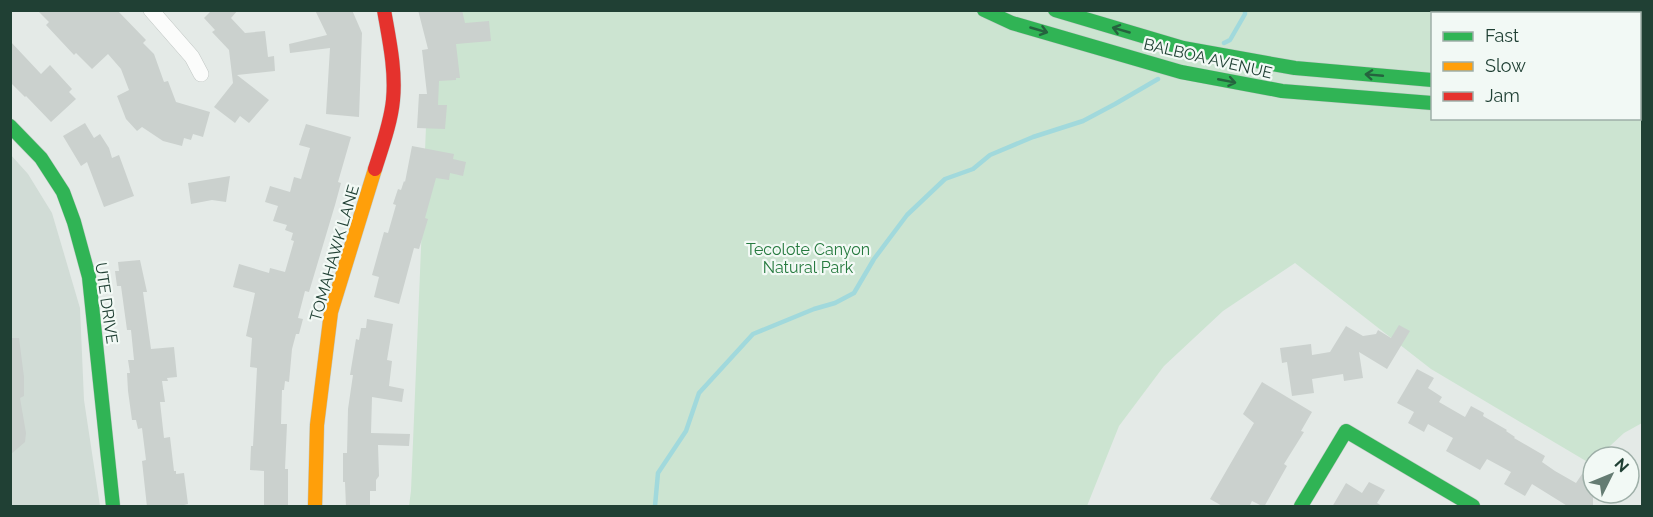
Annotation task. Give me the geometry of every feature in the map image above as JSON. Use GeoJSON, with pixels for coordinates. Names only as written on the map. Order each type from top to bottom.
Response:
{"type":"FeatureCollection","features":[{"type":"Feature","properties":{"kind":"street"},"geometry":{"type":"LineString","coordinates":[[151,10],[192,57],[201,74]]}},
{"type":"Feature","properties":{"kind":"street","name":"TOMAHAWK LANE"},"geometry":{"type":"LineString","coordinates":[[315,507],[316,425],[331,312],[393,100],[392,60],[384,10]]}},
{"type":"Feature","properties":{"kind":"street","name":"BALBOA AVENUE"},"geometry":{"type":"LineString","coordinates":[[984,10],[1012,22],[1181,72],[1282,91],[1431,103]]}},
{"type":"Feature","properties":{"kind":"street","name":"BALBOA AVENUE"},"geometry":{"type":"LineString","coordinates":[[1055,10],[1195,50],[1295,68],[1431,80]]}},
{"type":"Feature","properties":{"kind":"street","name":"UTE DRIVE"},"geometry":{"type":"LineString","coordinates":[[10,126],[41,158],[63,192],[75,222],[88,277],[113,507]]}},
{"type":"Feature","properties":{"kind":"street"},"geometry":{"type":"LineString","coordinates":[[1301,507],[1346,431],[1473,507]]}},
{"type":"Feature","properties":{"kind":"shaded area"},"geometry":{"type":"Polygon","coordinates":[[[10,154],[28,174],[52,213],[80,308],[84,400],[100,506],[11,506],[10,154]]]}},
{"type":"Feature","properties":{"kind":"green space","name":"Tecolote Canyon Natural Park"},"geometry":{"type":"Polygon","coordinates":[[[428,11],[1642,11],[1642,423],[1624,433],[1611,445],[1581,445],[1581,458],[1431,369],[1295,263],[1223,311],[1164,366],[1119,426],[1087,506],[409,506],[428,78],[428,11]]]}},
{"type":"Feature","properties":{"kind":"building"},"geometry":{"type":"Polygon","coordinates":[[[37,10],[117,10],[146,40],[143,43],[154,54],[164,82],[168,81],[176,102],[210,112],[203,137],[193,134],[191,140],[184,138],[182,146],[163,141],[142,127],[137,131],[126,119],[117,96],[129,90],[121,69],[108,54],[92,69],[76,53],[74,55],[46,25],[49,22],[37,10]]]}},
{"type":"Feature","properties":{"kind":"building"},"geometry":{"type":"Polygon","coordinates":[[[212,10],[238,10],[231,18],[245,33],[265,31],[268,57],[274,56],[275,71],[237,75],[269,100],[249,123],[240,116],[235,123],[214,107],[233,83],[229,50],[212,32],[215,30],[204,18],[212,10]]]}},
{"type":"Feature","properties":{"kind":"building"},"geometry":{"type":"Polygon","coordinates":[[[315,10],[352,10],[362,33],[359,117],[326,114],[330,48],[290,53],[289,44],[327,35],[315,10]]]}},
{"type":"Feature","properties":{"kind":"building"},"geometry":{"type":"Polygon","coordinates":[[[418,10],[462,10],[465,23],[489,21],[491,41],[456,44],[460,78],[439,81],[438,105],[447,105],[445,129],[417,128],[419,94],[427,94],[422,50],[428,49],[418,10]]]}},
{"type":"Feature","properties":{"kind":"building"},"geometry":{"type":"Polygon","coordinates":[[[10,41],[41,74],[50,65],[72,89],[69,92],[76,99],[51,122],[10,82],[10,41]]]}},
{"type":"Feature","properties":{"kind":"building"},"geometry":{"type":"Polygon","coordinates":[[[85,123],[94,138],[100,134],[112,158],[119,155],[134,196],[104,207],[87,162],[81,166],[63,136],[85,123]]]}},
{"type":"Feature","properties":{"kind":"building"},"geometry":{"type":"Polygon","coordinates":[[[306,124],[351,137],[338,182],[341,183],[335,205],[309,292],[305,291],[298,318],[303,319],[292,349],[289,382],[285,381],[284,390],[282,390],[281,424],[287,424],[285,469],[288,469],[288,507],[264,507],[264,471],[250,470],[257,368],[250,367],[252,338],[246,336],[255,293],[233,287],[239,264],[269,273],[270,268],[285,272],[294,241],[291,240],[293,233],[285,230],[287,225],[273,221],[278,206],[265,202],[270,186],[290,192],[294,177],[301,179],[310,148],[299,145],[306,124]]]}},
{"type":"Feature","properties":{"kind":"building"},"geometry":{"type":"Polygon","coordinates":[[[412,146],[454,154],[453,159],[466,162],[463,176],[450,173],[449,180],[436,178],[425,218],[428,219],[419,249],[414,248],[399,304],[374,297],[379,277],[372,275],[384,232],[388,233],[398,189],[401,190],[405,182],[412,146]]]}},
{"type":"Feature","properties":{"kind":"building"},"geometry":{"type":"Polygon","coordinates":[[[230,176],[226,202],[212,200],[191,204],[188,183],[230,176]]]}},
{"type":"Feature","properties":{"kind":"building"},"geometry":{"type":"Polygon","coordinates":[[[140,260],[147,292],[143,292],[151,349],[174,347],[177,377],[162,381],[165,402],[160,402],[164,438],[170,437],[174,471],[176,474],[184,473],[188,504],[184,507],[147,507],[142,461],[146,460],[142,428],[138,429],[136,420],[132,420],[128,391],[127,373],[130,373],[128,360],[134,360],[131,330],[127,330],[121,286],[117,286],[115,271],[119,271],[118,262],[140,260]]]}},
{"type":"Feature","properties":{"kind":"building"},"geometry":{"type":"Polygon","coordinates":[[[367,319],[393,324],[387,360],[392,361],[389,386],[404,389],[402,402],[372,397],[371,433],[410,434],[409,446],[378,445],[379,476],[376,480],[376,491],[370,491],[370,507],[346,507],[343,453],[347,453],[348,409],[353,375],[350,375],[356,339],[359,340],[361,328],[366,328],[367,319]]]}},
{"type":"Feature","properties":{"kind":"building"},"geometry":{"type":"Polygon","coordinates":[[[1399,325],[1410,331],[1387,369],[1359,352],[1363,378],[1344,381],[1343,374],[1312,379],[1314,393],[1292,396],[1287,362],[1282,363],[1280,348],[1311,344],[1312,355],[1330,352],[1346,326],[1363,336],[1376,334],[1378,330],[1391,338],[1399,325]]]}},
{"type":"Feature","properties":{"kind":"building"},"geometry":{"type":"Polygon","coordinates":[[[10,338],[19,338],[24,377],[24,396],[20,398],[26,433],[25,442],[10,455],[10,338]]]}},
{"type":"Feature","properties":{"kind":"building"},"geometry":{"type":"Polygon","coordinates":[[[1417,369],[1434,378],[1428,388],[1442,397],[1439,402],[1465,417],[1471,406],[1507,430],[1514,438],[1545,456],[1542,462],[1555,471],[1576,483],[1581,476],[1581,505],[1593,505],[1593,507],[1569,507],[1532,484],[1525,496],[1504,484],[1511,472],[1487,459],[1480,470],[1446,451],[1453,438],[1428,424],[1424,432],[1408,423],[1414,412],[1397,403],[1417,369]]]}},
{"type":"Feature","properties":{"kind":"building"},"geometry":{"type":"Polygon","coordinates":[[[1262,382],[1312,412],[1301,431],[1304,432],[1284,464],[1287,466],[1264,507],[1252,501],[1249,507],[1224,507],[1210,499],[1254,423],[1243,414],[1262,382]]]}},
{"type":"Feature","properties":{"kind":"building"},"geometry":{"type":"Polygon","coordinates":[[[1369,482],[1385,490],[1377,503],[1384,507],[1332,507],[1346,483],[1362,493],[1369,482]]]}},
{"type":"Feature","properties":{"kind":"waterway"},"geometry":{"type":"LineString","coordinates":[[1224,43],[1230,40],[1245,10]]}},
{"type":"Feature","properties":{"kind":"waterway"},"geometry":{"type":"LineString","coordinates":[[655,506],[658,473],[686,431],[699,393],[753,334],[814,309],[835,303],[854,293],[874,259],[907,215],[945,179],[973,169],[990,155],[1033,137],[1083,121],[1158,79]]}},
{"type":"Feature","properties":{"kind":"traffic: fast"},"geometry":{"type":"LineString","coordinates":[[984,10],[1012,23],[1181,72],[1282,91],[1431,103]]}},
{"type":"Feature","properties":{"kind":"traffic: fast"},"geometry":{"type":"LineString","coordinates":[[1055,10],[1183,48],[1295,68],[1431,80]]}},
{"type":"Feature","properties":{"kind":"traffic: fast"},"geometry":{"type":"LineString","coordinates":[[10,126],[41,158],[63,192],[89,277],[113,506]]}},
{"type":"Feature","properties":{"kind":"traffic: fast"},"geometry":{"type":"LineString","coordinates":[[1301,506],[1346,431],[1473,506]]}},
{"type":"Feature","properties":{"kind":"traffic: slow"},"geometry":{"type":"LineString","coordinates":[[315,506],[317,425],[331,312],[375,169]]}},
{"type":"Feature","properties":{"kind":"traffic: jam"},"geometry":{"type":"LineString","coordinates":[[375,169],[386,134],[394,89],[392,55],[384,10]]}}]}
